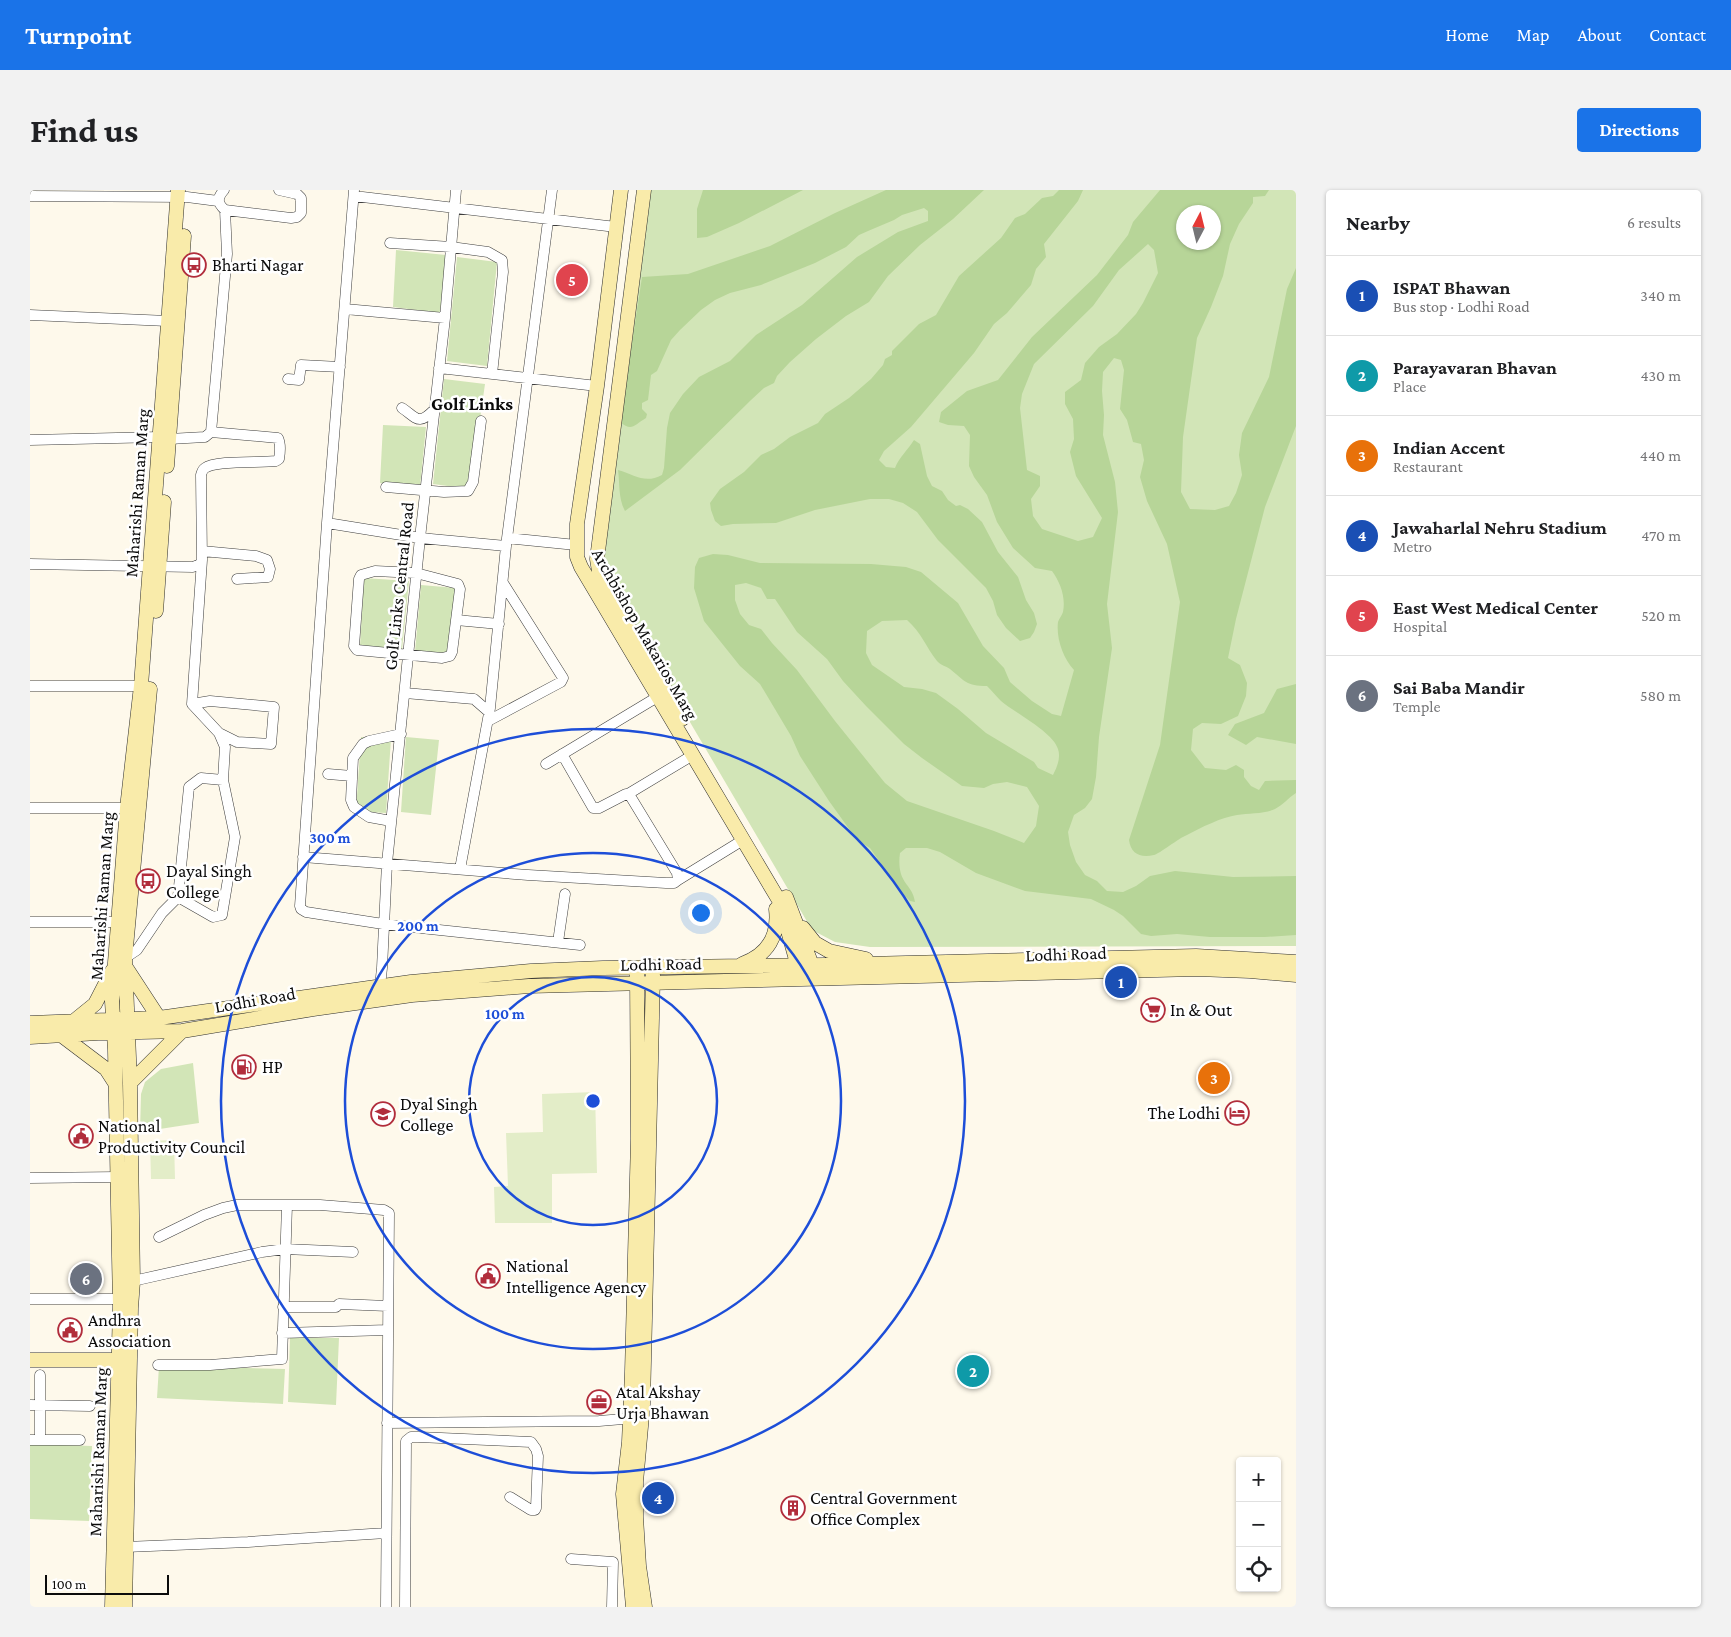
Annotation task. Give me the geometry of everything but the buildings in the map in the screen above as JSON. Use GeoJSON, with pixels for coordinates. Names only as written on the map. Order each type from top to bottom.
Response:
{"type":"FeatureCollection","features":[{"type":"Feature","properties":{"kind":"main road","name":"Archbishop Makarios Marg"},"geometry":{"type":"LineString","coordinates":[[621,190],[597,386],[577,524],[577,557],[581,567],[663,694],[693,755],[743,840],[781,896],[780,902],[801,980]]}},
{"type":"Feature","properties":{"kind":"main road","name":"Archbishop Makarios Marg"},"geometry":{"type":"LineString","coordinates":[[644,190],[596,559],[600,577],[663,694],[781,896],[817,979]]}},
{"type":"Feature","properties":{"kind":"main road","name":"Maharishi Raman Marg"},"geometry":{"type":"LineString","coordinates":[[164,438],[168,321],[183,193]]}},
{"type":"Feature","properties":{"kind":"main road","name":"Maharishi Raman Marg"},"geometry":{"type":"LineString","coordinates":[[125,1607],[133,1282],[128,1026],[119,922],[146,686],[183,193]]}},
{"type":"Feature","properties":{"kind":"main road","name":"Maharishi Raman Marg"},"geometry":{"type":"LineString","coordinates":[[112,1607],[120,1299],[116,1084],[113,1026],[122,964],[133,808]]}},
{"type":"Feature","properties":{"kind":"main road"},"geometry":{"type":"LineString","coordinates":[[781,896],[815,943],[829,950],[885,964]]}},
{"type":"Feature","properties":{"kind":"main road"},"geometry":{"type":"LineString","coordinates":[[735,966],[754,960],[765,950],[778,922],[781,896]]}},
{"type":"Feature","properties":{"kind":"main road"},"geometry":{"type":"LineString","coordinates":[[1253,958],[1296,955]]}},
{"type":"Feature","properties":{"kind":"main road","name":"Lodhi Road"},"geometry":{"type":"LineString","coordinates":[[128,1026],[160,1018],[380,986],[531,971],[653,966],[797,966],[1196,956],[1296,962]]}},
{"type":"Feature","properties":{"kind":"main road"},"geometry":{"type":"LineString","coordinates":[[74,1021],[95,1004],[122,964],[160,1018]]}},
{"type":"Feature","properties":{"kind":"main road"},"geometry":{"type":"LineString","coordinates":[[633,1607],[624,1494],[636,1418],[653,966]]}},
{"type":"Feature","properties":{"kind":"main road"},"geometry":{"type":"LineString","coordinates":[[637,967],[636,1517],[639,1566],[645,1607]]}},
{"type":"Feature","properties":{"kind":"main road","name":"Lodhi Road"},"geometry":{"type":"LineString","coordinates":[[30,1037],[61,1035],[113,1026],[182,1031],[412,995],[529,986],[1197,969],[1296,975]]}},
{"type":"Feature","properties":{"kind":"main road"},"geometry":{"type":"LineString","coordinates":[[30,1023],[74,1021],[113,1026]]}},
{"type":"Feature","properties":{"kind":"main road"},"geometry":{"type":"LineString","coordinates":[[130,1083],[182,1031]]}},
{"type":"Feature","properties":{"kind":"main road"},"geometry":{"type":"LineString","coordinates":[[61,1035],[106,1069],[116,1084]]}},
{"type":"Feature","properties":{"kind":"main road"},"geometry":{"type":"LineString","coordinates":[[30,1360],[119,1360]]}},
{"type":"Feature","properties":{"kind":"street"},"geometry":{"type":"LineString","coordinates":[[224,190],[218,200],[220,206],[225,210],[291,218],[297,217],[301,213],[301,198],[297,194],[280,190]]}},
{"type":"Feature","properties":{"kind":"street","name":"Golf Links Central Road"},"geometry":{"type":"LineString","coordinates":[[380,986],[391,821],[416,573],[445,318],[456,190]]}},
{"type":"Feature","properties":{"kind":"street"},"geometry":{"type":"LineString","coordinates":[[460,868],[488,716],[507,542],[552,190]]}},
{"type":"Feature","properties":{"kind":"street"},"geometry":{"type":"LineString","coordinates":[[30,196],[183,193],[218,200]]}},
{"type":"Feature","properties":{"kind":"street"},"geometry":{"type":"LineString","coordinates":[[580,945],[384,924],[303,911],[300,906],[327,523],[354,193],[454,208],[616,227]]}},
{"type":"Feature","properties":{"kind":"street"},"geometry":{"type":"LineString","coordinates":[[211,432],[227,254],[225,210]]}},
{"type":"Feature","properties":{"kind":"street"},"geometry":{"type":"LineString","coordinates":[[390,243],[451,247],[488,252],[502,260],[492,374]]}},
{"type":"Feature","properties":{"kind":"street"},"geometry":{"type":"LineString","coordinates":[[345,309],[445,318]]}},
{"type":"Feature","properties":{"kind":"street"},"geometry":{"type":"LineString","coordinates":[[30,315],[168,321]]}},
{"type":"Feature","properties":{"kind":"street"},"geometry":{"type":"LineString","coordinates":[[288,379],[299,380],[301,365],[340,368]]}},
{"type":"Feature","properties":{"kind":"street"},"geometry":{"type":"LineString","coordinates":[[439,368],[597,386]]}},
{"type":"Feature","properties":{"kind":"street"},"geometry":{"type":"LineString","coordinates":[[402,408],[413,418],[419,420],[425,419],[434,410]]}},
{"type":"Feature","properties":{"kind":"street"},"geometry":{"type":"LineString","coordinates":[[386,488],[425,491],[468,491],[471,488],[482,422]]}},
{"type":"Feature","properties":{"kind":"street"},"geometry":{"type":"LineString","coordinates":[[30,440],[205,437],[211,432],[278,438],[280,444],[280,455],[276,461],[220,465],[206,467],[202,470],[202,556],[192,704],[219,733],[225,747],[223,780],[235,837],[222,915],[213,917],[178,897]]}},
{"type":"Feature","properties":{"kind":"street"},"geometry":{"type":"LineString","coordinates":[[327,523],[420,538],[576,545]]}},
{"type":"Feature","properties":{"kind":"street"},"geometry":{"type":"LineString","coordinates":[[30,564],[192,567],[200,564],[202,556]]}},
{"type":"Feature","properties":{"kind":"street"},"geometry":{"type":"LineString","coordinates":[[202,556],[256,556],[267,560],[270,569],[268,577],[238,579]]}},
{"type":"Feature","properties":{"kind":"street"},"geometry":{"type":"LineString","coordinates":[[375,571],[416,573],[458,584],[460,589],[450,656],[442,658],[357,650],[354,646],[358,587],[361,574],[375,571]]}},
{"type":"Feature","properties":{"kind":"street"},"geometry":{"type":"LineString","coordinates":[[488,716],[561,682],[563,678],[503,582]]}},
{"type":"Feature","properties":{"kind":"street"},"geometry":{"type":"LineString","coordinates":[[456,620],[499,624]]}},
{"type":"Feature","properties":{"kind":"street"},"geometry":{"type":"LineString","coordinates":[[30,686],[146,686]]}},
{"type":"Feature","properties":{"kind":"street"},"geometry":{"type":"LineString","coordinates":[[405,693],[474,699],[488,716]]}},
{"type":"Feature","properties":{"kind":"street"},"geometry":{"type":"LineString","coordinates":[[546,764],[663,694]]}},
{"type":"Feature","properties":{"kind":"street"},"geometry":{"type":"LineString","coordinates":[[192,704],[210,701],[274,707],[271,744],[237,742],[219,733]]}},
{"type":"Feature","properties":{"kind":"street"},"geometry":{"type":"LineString","coordinates":[[391,821],[369,817],[354,807],[351,800],[353,758],[363,744],[369,741],[401,734]]}},
{"type":"Feature","properties":{"kind":"street"},"geometry":{"type":"LineString","coordinates":[[562,754],[593,808],[599,808],[628,794],[693,755]]}},
{"type":"Feature","properties":{"kind":"street"},"geometry":{"type":"LineString","coordinates":[[328,774],[352,776]]}},
{"type":"Feature","properties":{"kind":"street"},"geometry":{"type":"LineString","coordinates":[[122,964],[137,950],[162,913],[178,897],[189,787],[201,778],[223,780]]}},
{"type":"Feature","properties":{"kind":"street"},"geometry":{"type":"LineString","coordinates":[[628,794],[677,873],[678,880]]}},
{"type":"Feature","properties":{"kind":"street"},"geometry":{"type":"LineString","coordinates":[[30,808],[133,808]]}},
{"type":"Feature","properties":{"kind":"street"},"geometry":{"type":"LineString","coordinates":[[303,857],[674,883],[743,840]]}},
{"type":"Feature","properties":{"kind":"street"},"geometry":{"type":"LineString","coordinates":[[558,942],[565,894]]}},
{"type":"Feature","properties":{"kind":"street"},"geometry":{"type":"LineString","coordinates":[[30,922],[119,922]]}},
{"type":"Feature","properties":{"kind":"street"},"geometry":{"type":"LineString","coordinates":[[30,1178],[118,1177]]}},
{"type":"Feature","properties":{"kind":"street"},"geometry":{"type":"LineString","coordinates":[[158,1365],[210,1365],[281,1359],[283,1357],[286,1205]]}},
{"type":"Feature","properties":{"kind":"street"},"geometry":{"type":"LineString","coordinates":[[159,1237],[204,1215],[230,1206],[320,1205],[388,1211],[390,1216],[386,1423],[386,1607]]}},
{"type":"Feature","properties":{"kind":"street"},"geometry":{"type":"LineString","coordinates":[[133,1282],[262,1252],[285,1249],[353,1252]]}},
{"type":"Feature","properties":{"kind":"street"},"geometry":{"type":"LineString","coordinates":[[30,1299],[120,1299]]}},
{"type":"Feature","properties":{"kind":"street"},"geometry":{"type":"LineString","coordinates":[[283,1307],[336,1307],[339,1304],[388,1306]]}},
{"type":"Feature","properties":{"kind":"street"},"geometry":{"type":"LineString","coordinates":[[282,1333],[388,1330]]}},
{"type":"Feature","properties":{"kind":"street"},"geometry":{"type":"LineString","coordinates":[[40,1375],[42,1406],[35,1440],[80,1440]]}},
{"type":"Feature","properties":{"kind":"street"},"geometry":{"type":"LineString","coordinates":[[30,1405],[90,1406]]}},
{"type":"Feature","properties":{"kind":"street"},"geometry":{"type":"LineString","coordinates":[[386,1423],[636,1418]]}},
{"type":"Feature","properties":{"kind":"street"},"geometry":{"type":"LineString","coordinates":[[405,1607],[406,1441],[411,1437],[531,1442],[538,1456],[536,1508],[531,1510],[510,1496]]}},
{"type":"Feature","properties":{"kind":"street"},"geometry":{"type":"LineString","coordinates":[[386,1512],[405,1513]]}},
{"type":"Feature","properties":{"kind":"street"},"geometry":{"type":"LineString","coordinates":[[125,1547],[248,1542],[386,1533]]}},
{"type":"Feature","properties":{"kind":"street"},"geometry":{"type":"LineString","coordinates":[[571,1559],[613,1562],[612,1607]]}},
{"type":"Feature","properties":{"kind":"green space"},"geometry":{"type":"Polygon","coordinates":[[[649,190],[1296,190],[1296,946],[870,947],[835,942],[812,930],[606,579],[600,545],[649,190]]]}},
{"type":"Feature","properties":{"kind":"green space"},"geometry":{"type":"Polygon","coordinates":[[[703,190],[803,190],[739,223],[707,237],[697,238],[697,209],[703,190]]]}},
{"type":"Feature","properties":{"kind":"green space"},"geometry":{"type":"Polygon","coordinates":[[[886,190],[984,190],[953,219],[920,245],[888,276],[869,302],[846,316],[816,339],[790,362],[777,376],[774,383],[764,388],[751,400],[680,470],[625,511],[620,496],[618,470],[645,479],[656,478],[662,475],[670,413],[683,394],[699,377],[730,361],[756,335],[802,305],[857,257],[898,232],[928,221],[928,211],[924,208],[902,215],[859,235],[846,247],[815,263],[761,285],[730,293],[715,300],[701,310],[671,340],[657,371],[651,375],[648,400],[642,403],[642,409],[647,414],[646,418],[636,425],[627,427],[620,422],[642,277],[688,274],[770,246],[886,190]]]}},
{"type":"Feature","properties":{"kind":"green space"},"geometry":{"type":"Polygon","coordinates":[[[1059,190],[1083,190],[1078,201],[1044,244],[1046,257],[1036,269],[1031,285],[1007,313],[994,324],[974,353],[911,427],[884,451],[879,460],[886,467],[895,468],[914,440],[920,444],[927,476],[932,486],[942,491],[948,500],[956,506],[960,505],[968,509],[982,522],[998,552],[1018,577],[1037,624],[1030,638],[1020,641],[1006,628],[997,615],[993,601],[986,588],[938,540],[917,512],[903,503],[889,499],[870,499],[815,510],[776,523],[721,526],[715,521],[710,503],[720,489],[744,472],[761,455],[818,423],[825,414],[849,398],[871,379],[883,365],[885,359],[892,355],[892,351],[919,324],[936,315],[959,276],[1001,238],[1015,218],[1025,214],[1042,198],[1053,196],[1059,190]]]}},
{"type":"Feature","properties":{"kind":"green space"},"geometry":{"type":"Polygon","coordinates":[[[1160,190],[1269,190],[1265,196],[1253,197],[1253,203],[1239,224],[1230,244],[1223,276],[1197,338],[1183,437],[1181,492],[1190,509],[1215,510],[1229,506],[1236,493],[1242,475],[1239,455],[1242,433],[1269,377],[1287,289],[1296,268],[1296,426],[1265,507],[1236,619],[1228,658],[1240,665],[1247,683],[1246,696],[1238,716],[1221,724],[1202,723],[1193,729],[1191,750],[1205,768],[1226,770],[1236,765],[1244,770],[1244,777],[1251,786],[1259,790],[1265,781],[1296,780],[1296,793],[1271,811],[1231,816],[1211,823],[1154,855],[1144,856],[1137,854],[1130,845],[1129,840],[1160,745],[1180,602],[1167,544],[1147,501],[1140,477],[1144,460],[1141,444],[1133,442],[1127,420],[1120,409],[1124,370],[1121,360],[1114,358],[1103,372],[1102,391],[1103,435],[1115,482],[1118,512],[1107,604],[1112,648],[1092,799],[1085,808],[1074,815],[1068,832],[1070,845],[1076,862],[1085,875],[1097,881],[1107,891],[1123,892],[1150,876],[1175,871],[1233,877],[1296,876],[1296,935],[1210,937],[1177,934],[1151,936],[1141,934],[1123,916],[1091,899],[1025,891],[976,873],[940,852],[927,848],[906,848],[900,853],[899,864],[901,874],[913,893],[915,902],[910,901],[900,891],[870,848],[857,840],[829,801],[800,756],[791,736],[760,684],[740,666],[704,621],[694,588],[695,567],[699,558],[713,554],[728,555],[760,563],[871,564],[906,567],[921,572],[958,603],[983,646],[1004,668],[1010,682],[1032,701],[1052,714],[1061,716],[1074,670],[1064,654],[1059,641],[1058,622],[1064,606],[1058,580],[1052,571],[1035,568],[1013,548],[997,522],[987,495],[974,477],[969,466],[970,435],[964,426],[948,425],[939,422],[941,412],[967,391],[998,380],[1032,337],[1097,275],[1128,235],[1133,222],[1160,190]],[[1148,244],[1119,270],[1093,306],[1034,364],[1022,394],[1020,408],[1027,470],[1040,476],[1040,486],[1031,499],[1033,516],[1042,529],[1078,541],[1093,537],[1102,518],[1076,476],[1070,452],[1074,439],[1073,419],[1065,404],[1065,392],[1081,380],[1085,363],[1099,347],[1117,334],[1136,314],[1143,303],[1158,273],[1154,250],[1148,244]],[[746,583],[735,585],[735,600],[740,614],[749,625],[761,629],[797,670],[885,783],[907,801],[1024,843],[1036,826],[1039,806],[1027,787],[1007,782],[993,784],[984,788],[962,786],[922,758],[904,744],[866,706],[843,681],[827,659],[797,632],[775,599],[767,599],[761,588],[746,583]],[[907,620],[882,621],[867,631],[866,653],[872,665],[904,687],[936,693],[986,733],[1034,762],[1038,768],[1053,775],[1058,762],[1059,752],[1049,736],[1007,706],[987,686],[966,682],[938,662],[907,620]]]}},
{"type":"Feature","properties":{"kind":"green space"},"geometry":{"type":"Polygon","coordinates":[[[396,250],[446,255],[440,313],[393,307],[396,250]]]}},
{"type":"Feature","properties":{"kind":"green space"},"geometry":{"type":"Polygon","coordinates":[[[457,257],[497,262],[487,366],[447,361],[457,257]]]}},
{"type":"Feature","properties":{"kind":"green space"},"geometry":{"type":"Polygon","coordinates":[[[444,379],[485,384],[470,489],[433,484],[444,379]]]}},
{"type":"Feature","properties":{"kind":"green space"},"geometry":{"type":"Polygon","coordinates":[[[383,425],[426,427],[420,487],[380,483],[383,425]]]}},
{"type":"Feature","properties":{"kind":"green space"},"geometry":{"type":"Polygon","coordinates":[[[364,578],[409,581],[402,649],[360,646],[364,578]]]}},
{"type":"Feature","properties":{"kind":"green space"},"geometry":{"type":"Polygon","coordinates":[[[421,585],[456,588],[450,653],[415,652],[421,585]]]}},
{"type":"Feature","properties":{"kind":"green space"},"geometry":{"type":"Polygon","coordinates":[[[1296,684],[1296,744],[1257,737],[1246,745],[1228,735],[1235,724],[1264,713],[1277,689],[1296,684]]]}},
{"type":"Feature","properties":{"kind":"green space"},"geometry":{"type":"Polygon","coordinates":[[[361,737],[391,739],[386,813],[356,811],[361,737]]]}},
{"type":"Feature","properties":{"kind":"green space"},"geometry":{"type":"Polygon","coordinates":[[[406,737],[439,740],[431,815],[401,812],[406,737]]]}},
{"type":"Feature","properties":{"kind":"green space"},"geometry":{"type":"Polygon","coordinates":[[[193,1063],[199,1123],[140,1132],[141,1094],[145,1082],[161,1069],[193,1063]]]}},
{"type":"Feature","properties":{"kind":"green space"},"geometry":{"type":"Polygon","coordinates":[[[595,1092],[597,1173],[552,1174],[552,1223],[495,1223],[494,1187],[508,1186],[506,1133],[543,1132],[542,1094],[595,1092]]]}},
{"type":"Feature","properties":{"kind":"green space"},"geometry":{"type":"Polygon","coordinates":[[[174,1140],[175,1179],[151,1179],[150,1141],[174,1140]]]}},
{"type":"Feature","properties":{"kind":"green space"},"geometry":{"type":"Polygon","coordinates":[[[290,1338],[339,1338],[336,1405],[288,1402],[290,1338]]]}},
{"type":"Feature","properties":{"kind":"green space"},"geometry":{"type":"Polygon","coordinates":[[[159,1366],[285,1369],[283,1404],[157,1398],[159,1366]]]}},
{"type":"Feature","properties":{"kind":"green space"},"geometry":{"type":"Polygon","coordinates":[[[30,1444],[92,1446],[89,1521],[30,1519],[30,1444]]]}},
{"type":"Feature","properties":{"kind":"place","name":"Bharti Nagar"},"geometry":{"type":"Point","coordinates":[194,265]}},
{"type":"Feature","properties":{"kind":"place","name":"East West Medical Center"},"geometry":{"type":"Point","coordinates":[572,280]}},
{"type":"Feature","properties":{"kind":"place","name":"Dayal Singh College"},"geometry":{"type":"Point","coordinates":[148,881]}},
{"type":"Feature","properties":{"kind":"place","name":"ISPAT Bhawan"},"geometry":{"type":"Point","coordinates":[1121,982]}},
{"type":"Feature","properties":{"kind":"place","name":"In & Out"},"geometry":{"type":"Point","coordinates":[1153,1010]}},
{"type":"Feature","properties":{"kind":"place","name":"HP"},"geometry":{"type":"Point","coordinates":[244,1067]}},
{"type":"Feature","properties":{"kind":"place","name":"Indian Accent"},"geometry":{"type":"Point","coordinates":[1214,1078]}},
{"type":"Feature","properties":{"kind":"place","name":"The Lodhi"},"geometry":{"type":"Point","coordinates":[1237,1113]}},
{"type":"Feature","properties":{"kind":"place","name":"Dyal Singh College"},"geometry":{"type":"Point","coordinates":[383,1114]}},
{"type":"Feature","properties":{"kind":"place","name":"National Productivity Council"},"geometry":{"type":"Point","coordinates":[81,1136]}},
{"type":"Feature","properties":{"kind":"place","name":"National Intelligence Agency"},"geometry":{"type":"Point","coordinates":[488,1276]}},
{"type":"Feature","properties":{"kind":"place","name":"Sai Baba Mandir"},"geometry":{"type":"Point","coordinates":[86,1279]}},
{"type":"Feature","properties":{"kind":"place","name":"Andhra Association"},"geometry":{"type":"Point","coordinates":[70,1330]}},
{"type":"Feature","properties":{"kind":"place","name":"Parayavaran Bhavan"},"geometry":{"type":"Point","coordinates":[973,1371]}},
{"type":"Feature","properties":{"kind":"place","name":"Atal Akshay Urja Bhawan"},"geometry":{"type":"Point","coordinates":[599,1402]}},
{"type":"Feature","properties":{"kind":"place","name":"Jawaharlal Nehru Stadium"},"geometry":{"type":"Point","coordinates":[658,1498]}},
{"type":"Feature","properties":{"kind":"place","name":"Central Government Office Complex"},"geometry":{"type":"Point","coordinates":[793,1508]}},
{"type":"Feature","properties":{"kind":"district","name":"Golf Links"},"geometry":{"type":"Point","coordinates":[472,403]}}]}
